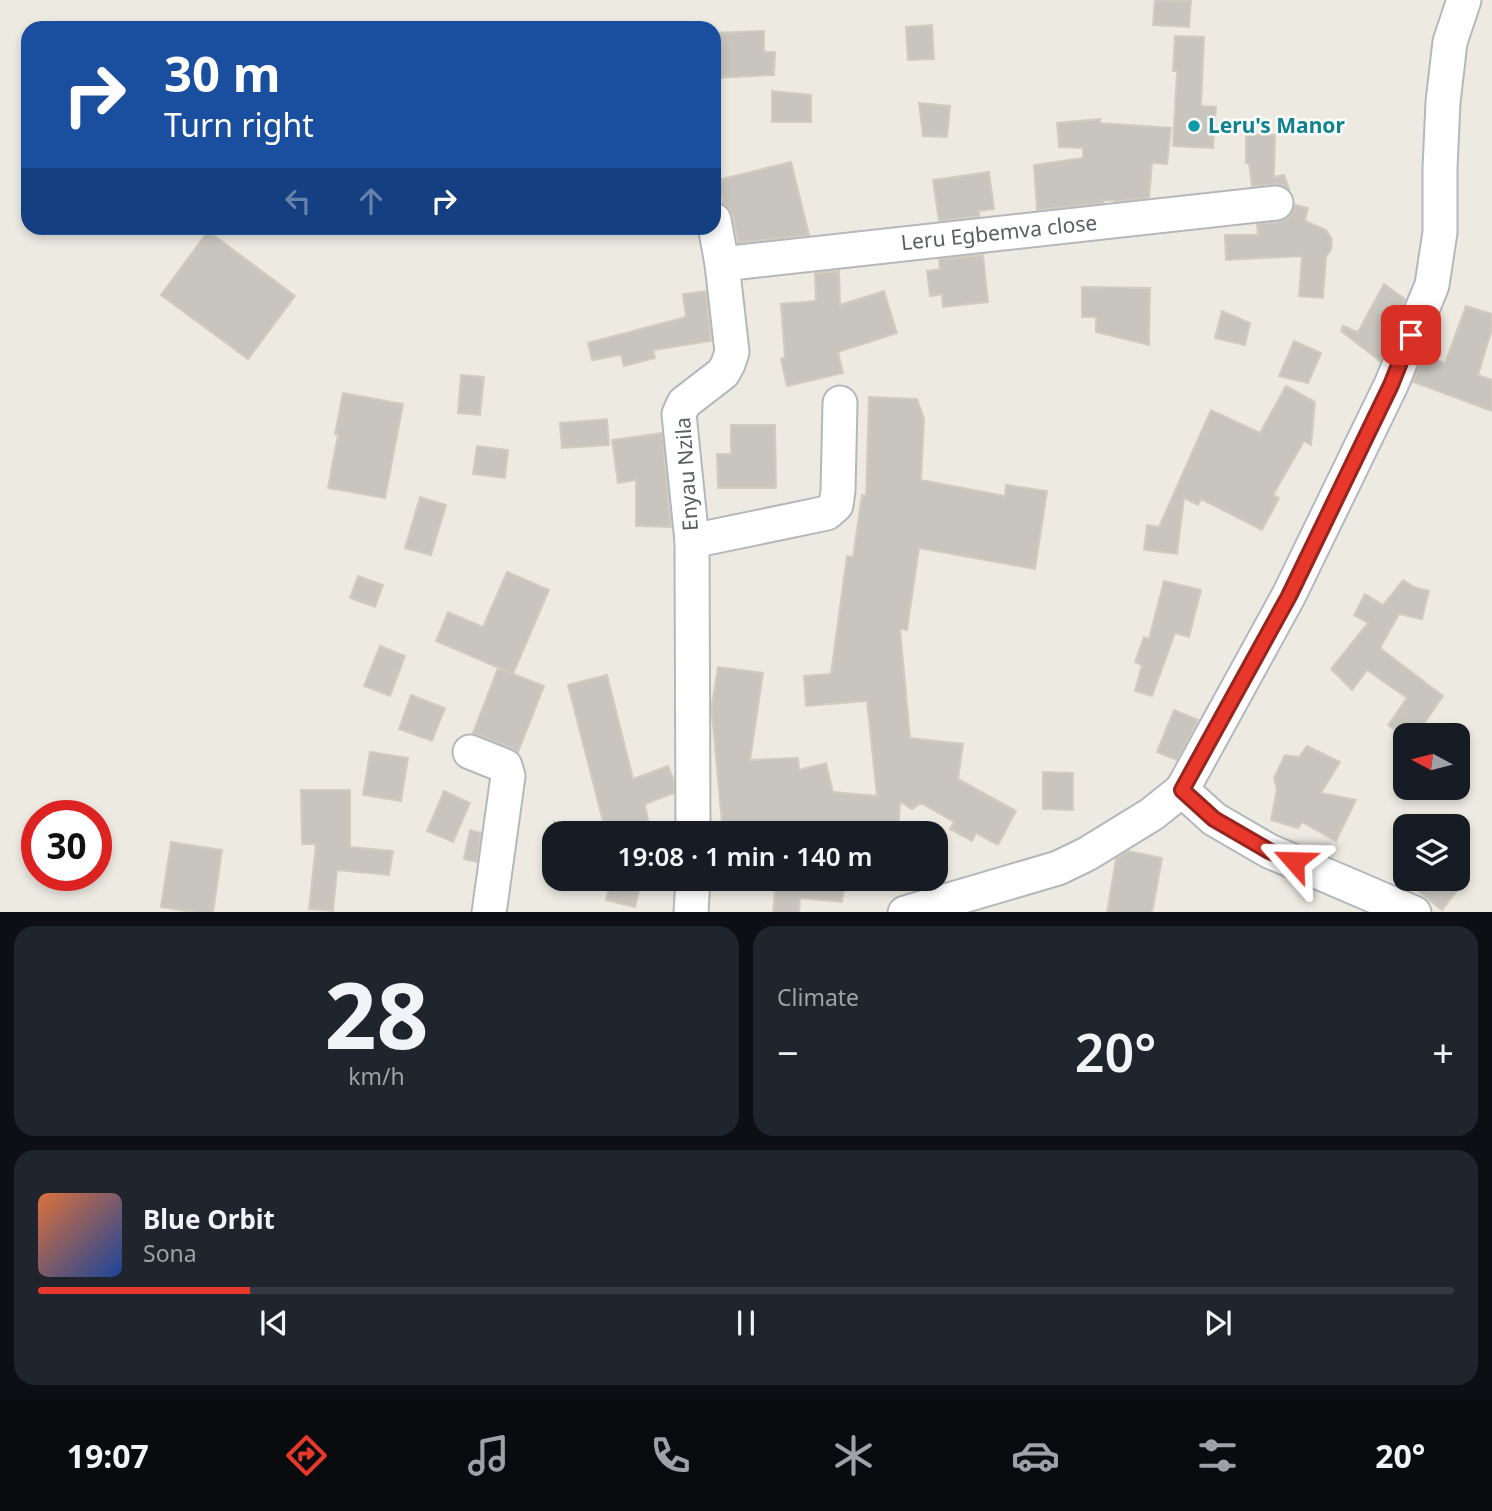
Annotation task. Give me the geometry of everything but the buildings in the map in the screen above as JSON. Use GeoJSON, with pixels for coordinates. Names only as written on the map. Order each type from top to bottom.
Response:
{"type":"FeatureCollection","features":[{"type":"Feature","properties":{"kind":"street"},"geometry":{"type":"LineString","coordinates":[[905,912],[1058,868],[1087,854],[1152,814],[1182,790],[1289,596],[1391,385],[1432,285],[1440,232],[1443,102],[1450,42],[1464,0]]}},
{"type":"Feature","properties":{"kind":"street","name":"Leru Egbemva close"},"geometry":{"type":"LineString","coordinates":[[722,264],[1276,203]]}},
{"type":"Feature","properties":{"kind":"street","name":"Enyau Nzila"},"geometry":{"type":"LineString","coordinates":[[692,541],[679,414],[684,403],[723,373],[732,352],[717,235]]}},
{"type":"Feature","properties":{"kind":"street"},"geometry":{"type":"LineString","coordinates":[[693,821],[692,541],[827,513],[836,505],[840,402]]}},
{"type":"Feature","properties":{"kind":"street"},"geometry":{"type":"LineString","coordinates":[[470,752],[505,765],[508,776],[489,912]]}},
{"type":"Feature","properties":{"kind":"street"},"geometry":{"type":"LineString","coordinates":[[1182,790],[1214,819],[1269,851],[1414,912]]}},
{"type":"Feature","properties":{"kind":"street"},"geometry":{"type":"LineString","coordinates":[[691,912],[692,891]]}},
{"type":"Feature","properties":{"kind":"place","name":"Leru's Manor"},"geometry":{"type":"Point","coordinates":[1194,126]}},
{"type":"Feature","properties":{"kind":"route"},"geometry":{"type":"LineString","coordinates":[[1294,861],[1269,851],[1214,819],[1182,790],[1289,596],[1391,385],[1411,335]]}}]}
